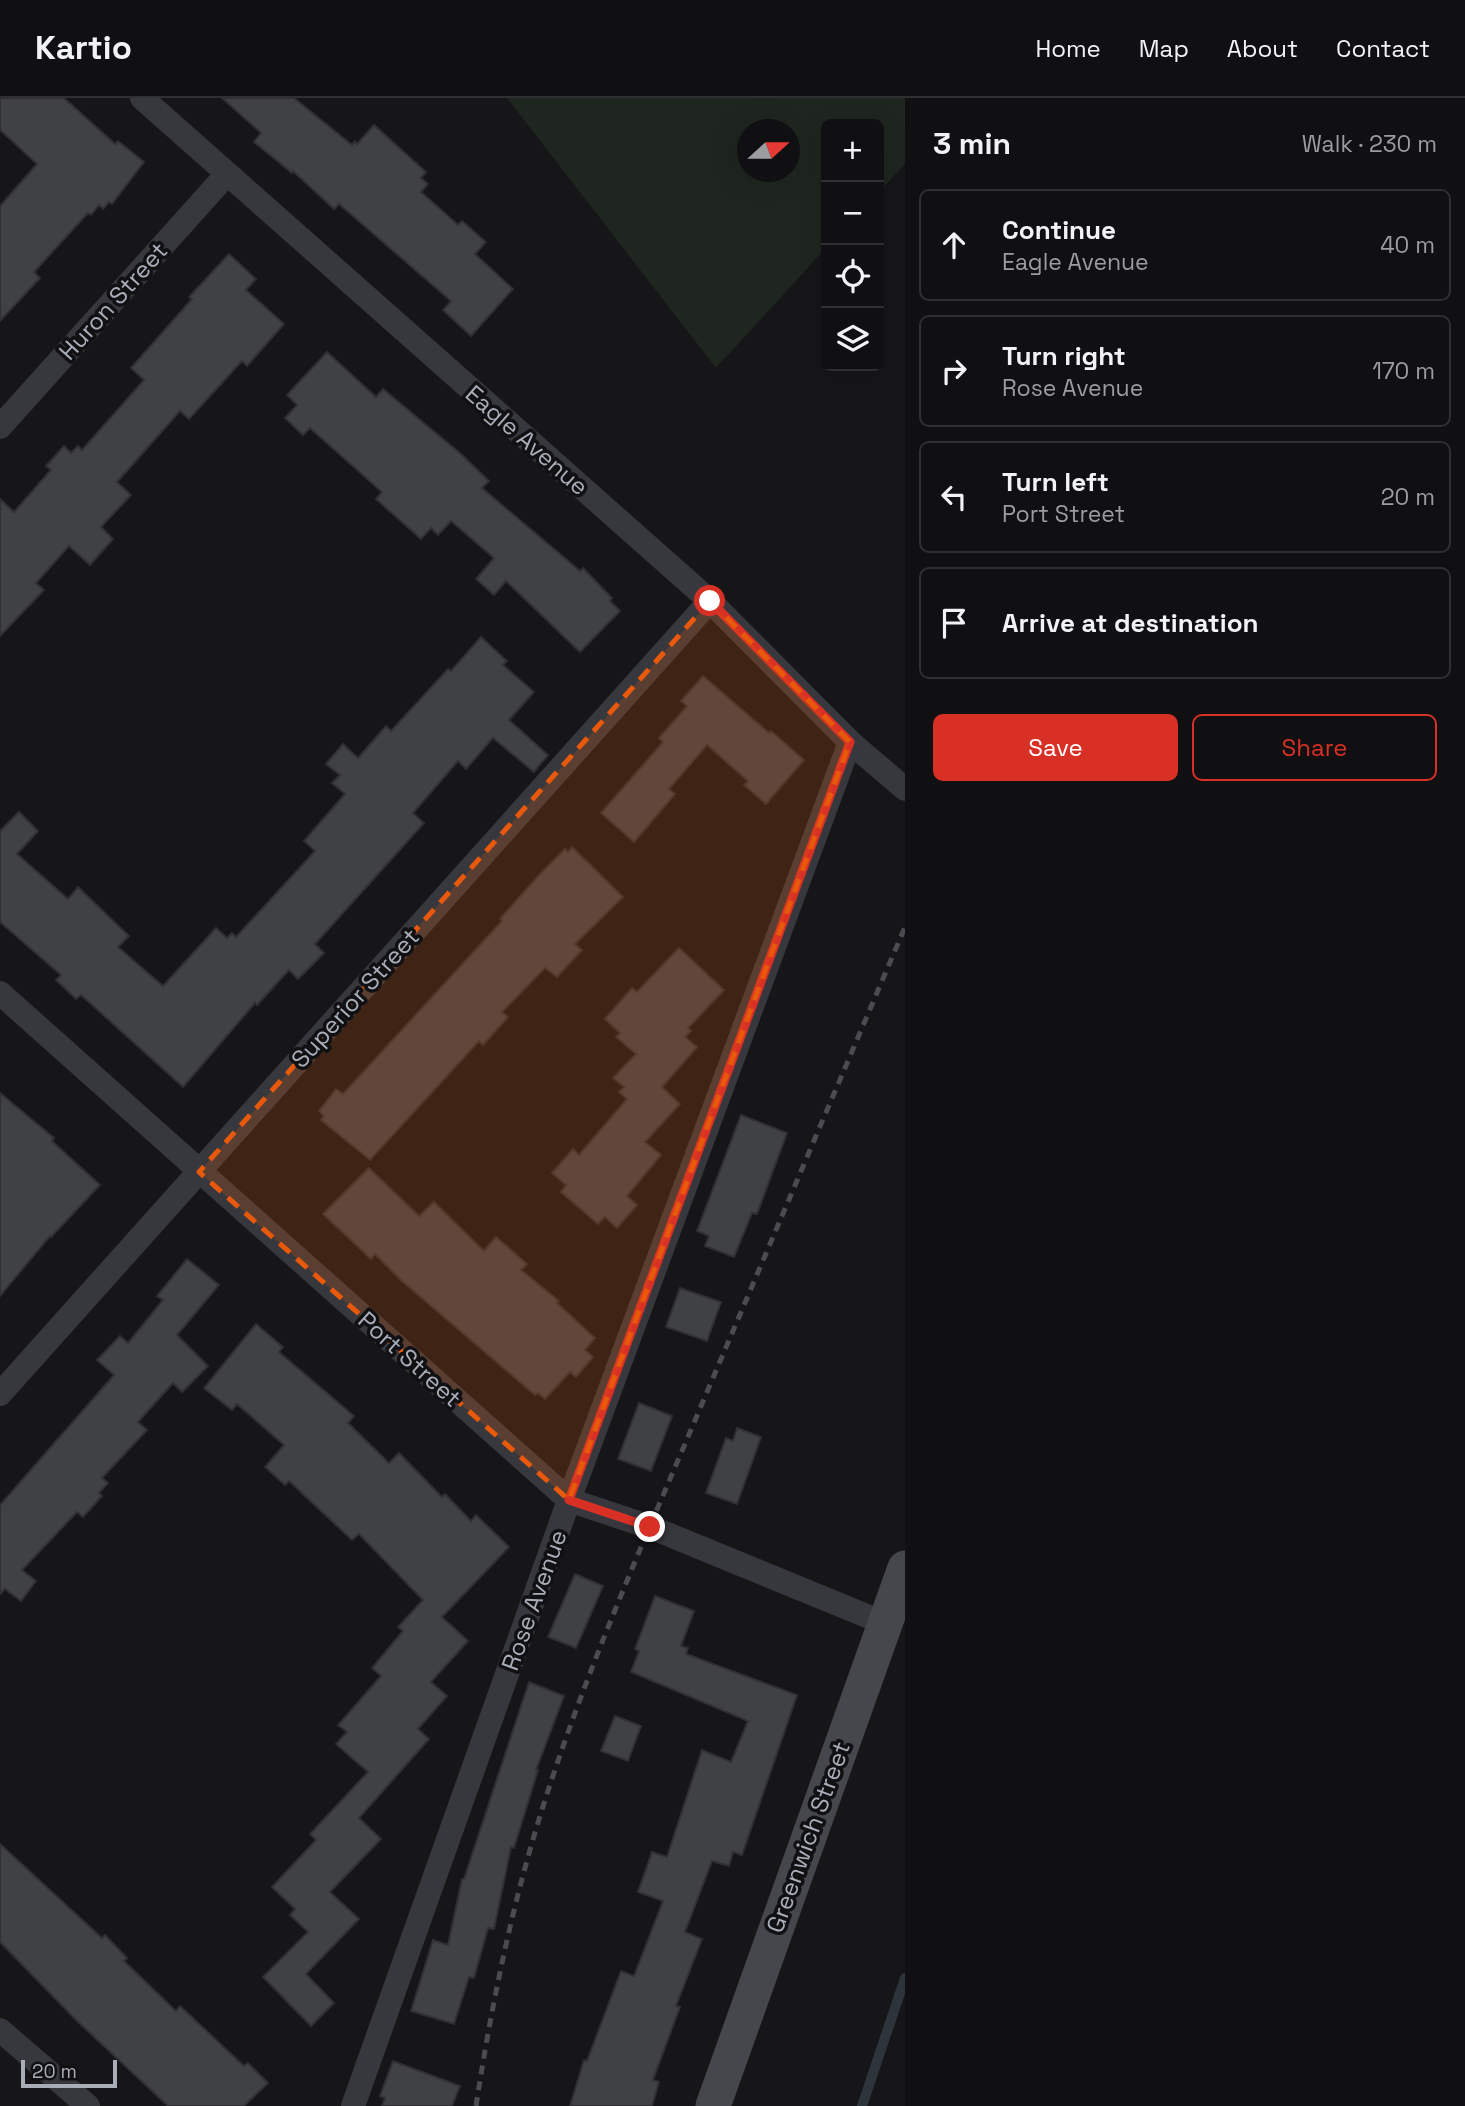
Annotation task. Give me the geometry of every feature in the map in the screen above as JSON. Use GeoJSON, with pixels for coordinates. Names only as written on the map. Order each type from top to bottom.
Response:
{"type":"FeatureCollection","features":[{"type":"Feature","properties":{"kind":"street","name":"Eagle Avenue"},"geometry":{"type":"LineString","coordinates":[[142,98],[710,601],[850,742],[905,789]]}},
{"type":"Feature","properties":{"kind":"street","name":"Huron Street"},"geometry":{"type":"LineString","coordinates":[[0,427],[227,174]]}},
{"type":"Feature","properties":{"kind":"street","name":"Superior Street"},"geometry":{"type":"LineString","coordinates":[[0,1394],[710,601]]}},
{"type":"Feature","properties":{"kind":"street","name":"Rose Avenue"},"geometry":{"type":"LineString","coordinates":[[354,2106],[569,1500],[850,742]]}},
{"type":"Feature","properties":{"kind":"street","name":"Port Street"},"geometry":{"type":"LineString","coordinates":[[0,993],[569,1500],[650,1527],[884,1623]]}},
{"type":"Feature","properties":{"kind":"street","name":"Greenwich Street"},"geometry":{"type":"LineString","coordinates":[[713,2106],[905,1568]]}},
{"type":"Feature","properties":{"kind":"street"},"geometry":{"type":"LineString","coordinates":[[0,2030],[88,2106]]}},
{"type":"Feature","properties":{"kind":"highlighted area"},"geometry":{"type":"Polygon","coordinates":[[[710,601],[850,742],[569,1500],[199,1172],[710,601]]]}},
{"type":"Feature","properties":{"kind":"shaded area"},"geometry":{"type":"Polygon","coordinates":[[[507,98],[905,98],[905,164],[884,187],[884,119],[821,119],[821,253],[716,368],[507,98]]]}},
{"type":"Feature","properties":{"kind":"building"},"geometry":{"type":"Polygon","coordinates":[[[0,98],[64,98],[115,144],[118,141],[144,162],[112,204],[109,202],[103,209],[99,205],[91,215],[88,213],[34,272],[40,278],[0,321],[0,206],[37,164],[0,130],[0,98]]]}},
{"type":"Feature","properties":{"kind":"building"},"geometry":{"type":"Polygon","coordinates":[[[222,98],[294,98],[352,145],[355,141],[357,144],[374,125],[426,172],[421,178],[428,184],[421,192],[458,225],[462,221],[486,242],[475,254],[513,289],[471,336],[443,310],[451,301],[339,204],[334,209],[293,171],[292,173],[254,142],[261,133],[222,98]]]}},
{"type":"Feature","properties":{"kind":"building"},"geometry":{"type":"Polygon","coordinates":[[[229,254],[256,279],[246,290],[284,324],[247,366],[242,361],[189,419],[180,411],[117,482],[131,495],[101,527],[113,539],[90,565],[69,546],[36,583],[44,590],[0,636],[0,499],[14,512],[51,470],[46,466],[64,446],[71,453],[78,446],[82,450],[144,380],[131,368],[192,299],[189,297],[229,254]]]}},
{"type":"Feature","properties":{"kind":"building"},"geometry":{"type":"Polygon","coordinates":[[[327,352],[376,397],[383,389],[461,454],[489,481],[482,488],[580,571],[583,568],[612,598],[610,601],[620,611],[580,652],[506,581],[494,595],[476,579],[494,558],[451,521],[438,535],[431,528],[421,539],[376,499],[382,492],[310,428],[303,435],[285,418],[297,405],[287,395],[327,352]]]}},
{"type":"Feature","properties":{"kind":"building"},"geometry":{"type":"Polygon","coordinates":[[[481,637],[507,661],[503,665],[534,692],[509,720],[548,755],[534,772],[493,738],[466,769],[458,761],[413,813],[424,823],[315,944],[324,953],[298,979],[289,970],[257,1005],[255,1003],[183,1087],[81,995],[76,999],[56,980],[61,975],[0,922],[0,831],[19,812],[38,831],[17,854],[68,899],[78,887],[129,936],[118,947],[163,986],[216,928],[227,938],[232,933],[236,937],[315,851],[304,841],[345,794],[332,783],[340,775],[326,764],[343,744],[358,758],[386,726],[391,731],[481,637]]]}},
{"type":"Feature","properties":{"kind":"building"},"geometry":{"type":"Polygon","coordinates":[[[703,676],[804,760],[766,804],[744,785],[748,781],[707,745],[669,789],[675,794],[634,842],[601,813],[663,742],[659,738],[687,706],[681,701],[703,676]]]}},
{"type":"Feature","properties":{"kind":"building"},"geometry":{"type":"Polygon","coordinates":[[[572,847],[623,897],[575,944],[582,950],[557,977],[545,968],[502,1012],[508,1017],[483,1045],[479,1041],[370,1160],[321,1120],[324,1116],[319,1111],[336,1089],[343,1094],[502,921],[500,919],[540,874],[565,849],[568,852],[572,847]]]}},
{"type":"Feature","properties":{"kind":"building"},"geometry":{"type":"Polygon","coordinates":[[[679,948],[724,990],[688,1028],[691,1031],[685,1037],[697,1047],[662,1087],[680,1104],[645,1142],[661,1155],[627,1196],[637,1205],[617,1228],[605,1217],[598,1224],[561,1192],[566,1185],[552,1173],[573,1149],[579,1155],[627,1099],[619,1092],[624,1087],[613,1078],[636,1054],[616,1037],[620,1033],[605,1019],[632,988],[637,992],[679,948]]]}},
{"type":"Feature","properties":{"kind":"building"},"geometry":{"type":"Polygon","coordinates":[[[0,1093],[54,1138],[52,1141],[100,1185],[50,1236],[0,1296],[0,1093]]]}},
{"type":"Feature","properties":{"kind":"building"},"geometry":{"type":"Polygon","coordinates":[[[741,1115],[787,1133],[757,1214],[752,1213],[734,1257],[705,1246],[709,1236],[697,1231],[741,1115]]]}},
{"type":"Feature","properties":{"kind":"building"},"geometry":{"type":"Polygon","coordinates":[[[369,1168],[419,1216],[434,1202],[484,1251],[496,1237],[527,1264],[521,1270],[559,1301],[557,1303],[595,1338],[585,1350],[593,1357],[576,1377],[570,1372],[545,1399],[538,1393],[535,1395],[402,1281],[375,1254],[371,1259],[323,1214],[369,1168]]]}},
{"type":"Feature","properties":{"kind":"building"},"geometry":{"type":"Polygon","coordinates":[[[187,1259],[219,1285],[177,1335],[208,1366],[182,1392],[173,1383],[138,1422],[147,1430],[102,1478],[108,1483],[99,1493],[102,1496],[83,1517],[77,1512],[22,1570],[36,1581],[21,1601],[5,1589],[0,1594],[0,1505],[114,1375],[97,1360],[120,1336],[128,1343],[163,1300],[157,1296],[187,1259]]]}},
{"type":"Feature","properties":{"kind":"building"},"geometry":{"type":"Polygon","coordinates":[[[680,1288],[721,1302],[707,1341],[666,1327],[680,1288]]]}},
{"type":"Feature","properties":{"kind":"building"},"geometry":{"type":"Polygon","coordinates":[[[256,1324],[283,1347],[279,1352],[354,1416],[348,1423],[389,1463],[399,1453],[442,1497],[445,1494],[471,1521],[476,1515],[509,1547],[442,1617],[468,1641],[431,1682],[447,1696],[418,1729],[429,1739],[359,1818],[381,1839],[330,1892],[359,1919],[306,1974],[334,2003],[311,2026],[263,1977],[308,1932],[290,1915],[295,1909],[272,1887],[316,1840],[310,1834],[368,1772],[336,1744],[347,1732],[338,1725],[381,1676],[372,1668],[403,1631],[398,1627],[423,1600],[359,1534],[352,1540],[289,1481],[285,1485],[265,1467],[284,1445],[237,1404],[232,1410],[204,1388],[256,1324]]]}},
{"type":"Feature","properties":{"kind":"building"},"geometry":{"type":"Polygon","coordinates":[[[639,1403],[672,1416],[651,1471],[618,1459],[639,1403]]]}},
{"type":"Feature","properties":{"kind":"building"},"geometry":{"type":"Polygon","coordinates":[[[737,1428],[761,1437],[737,1504],[706,1493],[726,1438],[733,1441],[737,1428]]]}},
{"type":"Feature","properties":{"kind":"building"},"geometry":{"type":"Polygon","coordinates":[[[575,1574],[603,1586],[576,1648],[548,1637],[575,1574]]]}},
{"type":"Feature","properties":{"kind":"building"},"geometry":{"type":"Polygon","coordinates":[[[655,1596],[694,1611],[681,1646],[688,1648],[686,1654],[797,1695],[742,1855],[733,1852],[729,1866],[712,1861],[685,1932],[702,1939],[676,2006],[680,2007],[653,2080],[659,2082],[652,2106],[570,2106],[584,2060],[587,2061],[621,1971],[634,1976],[663,1901],[638,1892],[652,1852],[667,1857],[702,1750],[731,1762],[748,1721],[631,1672],[639,1651],[635,1649],[655,1596]]]}},
{"type":"Feature","properties":{"kind":"building"},"geometry":{"type":"Polygon","coordinates":[[[529,1682],[564,1696],[536,1770],[514,1848],[511,1847],[494,1929],[488,1928],[474,1978],[469,1977],[454,2024],[411,2011],[433,1940],[448,1945],[462,1879],[529,1682]]]}},
{"type":"Feature","properties":{"kind":"building"},"geometry":{"type":"Polygon","coordinates":[[[615,1716],[641,1726],[628,1761],[601,1751],[615,1716]]]}},
{"type":"Feature","properties":{"kind":"building"},"geometry":{"type":"Polygon","coordinates":[[[0,1844],[102,1938],[105,1935],[127,1958],[124,1961],[176,2011],[180,2006],[244,2066],[248,2063],[268,2083],[244,2106],[168,2106],[76,2020],[0,1942],[0,1844]]]}},
{"type":"Feature","properties":{"kind":"building"},"geometry":{"type":"Polygon","coordinates":[[[393,2061],[460,2086],[452,2106],[382,2106],[385,2098],[380,2096],[393,2061]]]}},
{"type":"Feature","properties":{"kind":"waterway"},"geometry":{"type":"LineString","coordinates":[[862,2106],[905,1978]]}},
{"type":"Feature","properties":{"kind":"railway"},"geometry":{"type":"LineString","coordinates":[[476,2106],[495,1996],[520,1887],[540,1816],[577,1708],[640,1549],[905,927]]}},
{"type":"Feature","properties":{"kind":"route"},"geometry":{"type":"LineString","coordinates":[[650,1527],[569,1500],[850,742],[710,601]]}}]}
